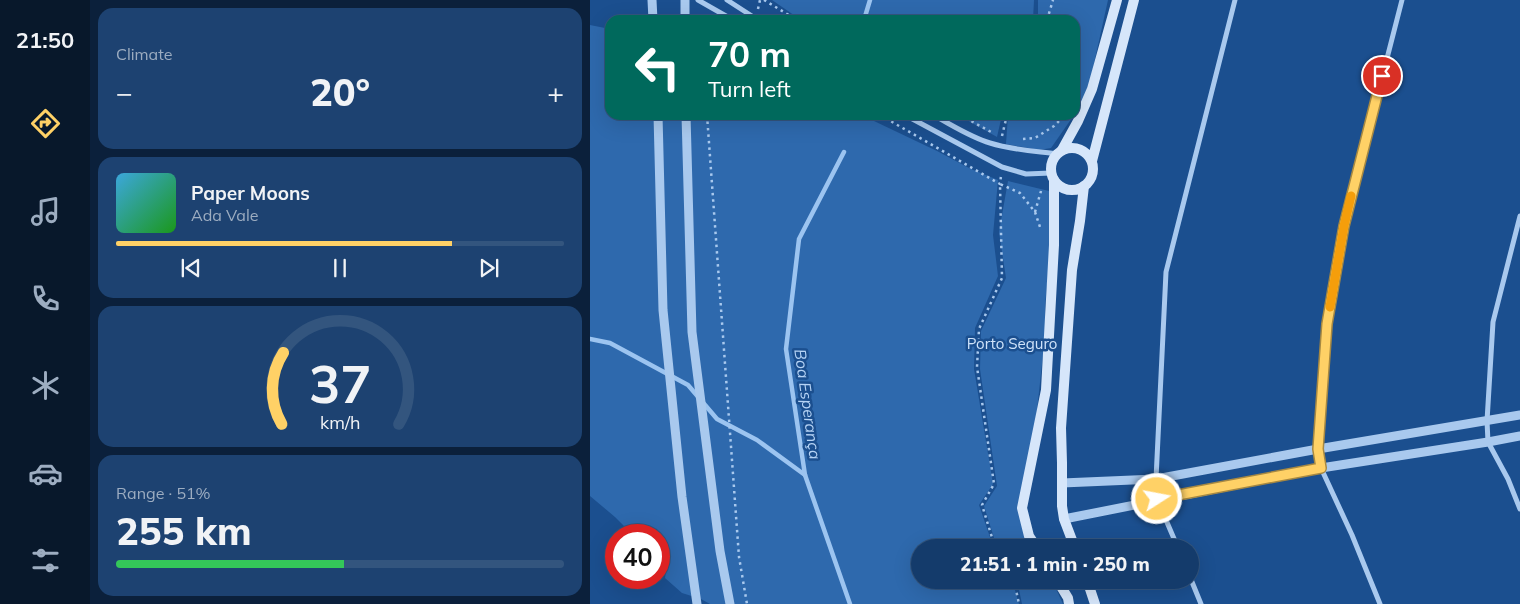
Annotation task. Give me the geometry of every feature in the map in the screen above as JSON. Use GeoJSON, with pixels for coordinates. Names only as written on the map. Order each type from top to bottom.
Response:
{"type":"FeatureCollection","features":[{"type":"Feature","properties":{"kind":"main road"},"geometry":{"type":"LineString","coordinates":[[1080,116],[1092,89],[1117,0]]}},
{"type":"Feature","properties":{"kind":"main road"},"geometry":{"type":"LineString","coordinates":[[1052,176],[1064,188],[1071,190],[1084,186],[1092,175],[1092,161],[1134,0]]}},
{"type":"Feature","properties":{"kind":"main road"},"geometry":{"type":"LineString","coordinates":[[1031,539],[1022,508],[1046,390],[1054,245],[1051,166],[1078,120]]}},
{"type":"Feature","properties":{"kind":"main road"},"geometry":{"type":"LineString","coordinates":[[1059,152],[1069,148],[1076,148],[1083,150],[1092,161]]}},
{"type":"Feature","properties":{"kind":"main road"},"geometry":{"type":"LineString","coordinates":[[1072,539],[1062,506],[1061,428],[1072,270],[1084,186]]}},
{"type":"Feature","properties":{"kind":"main road"},"geometry":{"type":"LineString","coordinates":[[1062,589],[1069,604]]}},
{"type":"Feature","properties":{"kind":"main road"},"geometry":{"type":"LineString","coordinates":[[1090,589],[1094,604]]}},
{"type":"Feature","properties":{"kind":"street"},"geometry":{"type":"LineString","coordinates":[[652,0],[654,15]]}},
{"type":"Feature","properties":{"kind":"street"},"geometry":{"type":"LineString","coordinates":[[685,0],[685,15]]}},
{"type":"Feature","properties":{"kind":"street"},"geometry":{"type":"LineString","coordinates":[[698,0],[725,15]]}},
{"type":"Feature","properties":{"kind":"street"},"geometry":{"type":"LineString","coordinates":[[727,0],[750,15]]}},
{"type":"Feature","properties":{"kind":"street"},"geometry":{"type":"LineString","coordinates":[[1174,539],[1157,499],[1156,479],[1166,272],[1235,0]]}},
{"type":"Feature","properties":{"kind":"street"},"geometry":{"type":"LineString","coordinates":[[1380,604],[1352,535],[1321,468],[1318,449],[1327,324],[1344,226],[1402,0]]}},
{"type":"Feature","properties":{"kind":"street"},"geometry":{"type":"LineString","coordinates":[[658,120],[663,310],[682,497],[697,604]]}},
{"type":"Feature","properties":{"kind":"street"},"geometry":{"type":"LineString","coordinates":[[686,120],[692,332],[702,398],[720,550],[730,604]]}},
{"type":"Feature","properties":{"kind":"street"},"geometry":{"type":"LineString","coordinates":[[914,120],[1002,167],[1026,174],[1052,176]]}},
{"type":"Feature","properties":{"kind":"street"},"geometry":{"type":"LineString","coordinates":[[942,120],[972,136],[990,143],[1016,149],[1059,152]]}},
{"type":"Feature","properties":{"kind":"street"},"geometry":{"type":"LineString","coordinates":[[1520,216],[1493,322],[1486,421],[1488,442],[1508,479],[1520,508]]}},
{"type":"Feature","properties":{"kind":"street"},"geometry":{"type":"LineString","coordinates":[[1062,482],[1156,479],[1520,415]]}},
{"type":"Feature","properties":{"kind":"street"},"geometry":{"type":"LineString","coordinates":[[1064,518],[1321,468],[1520,436]]}},
{"type":"Feature","properties":{"kind":"street"},"geometry":{"type":"LineString","coordinates":[[1195,589],[1201,604]]}},
{"type":"Feature","properties":{"kind":"path"},"geometry":{"type":"LineString","coordinates":[[764,0],[789,15]]}},
{"type":"Feature","properties":{"kind":"path"},"geometry":{"type":"LineString","coordinates":[[1048,15],[1053,0]]}},
{"type":"Feature","properties":{"kind":"path"},"geometry":{"type":"LineString","coordinates":[[707,120],[739,557],[747,604]]}},
{"type":"Feature","properties":{"kind":"path"},"geometry":{"type":"LineString","coordinates":[[889,120],[1000,184],[1020,193],[1035,212],[1042,235]]}},
{"type":"Feature","properties":{"kind":"path"},"geometry":{"type":"LineString","coordinates":[[970,120],[1002,137],[1006,120]]}},
{"type":"Feature","properties":{"kind":"path"},"geometry":{"type":"LineString","coordinates":[[1020,139],[1036,138],[1060,120]]}},
{"type":"Feature","properties":{"kind":"path"},"geometry":{"type":"LineString","coordinates":[[992,539],[982,505],[994,484],[977,367],[978,329],[1002,278],[1000,184]]}},
{"type":"Feature","properties":{"kind":"path"},"geometry":{"type":"LineString","coordinates":[[1016,589],[1018,604]]}},
{"type":"Feature","properties":{"kind":"green space"},"geometry":{"type":"Polygon","coordinates":[[[772,0],[1034,0],[1033,15],[794,15],[772,0]]]}},
{"type":"Feature","properties":{"kind":"green space"},"geometry":{"type":"Polygon","coordinates":[[[1038,0],[1108,0],[1089,86],[1080,105],[1080,15],[1038,15],[1038,0]]]}},
{"type":"Feature","properties":{"kind":"green space"},"geometry":{"type":"Polygon","coordinates":[[[590,25],[605,28],[605,120],[872,120],[971,169],[998,180],[993,235],[998,276],[975,328],[974,369],[993,484],[979,505],[991,539],[911,539],[911,589],[1015,589],[1019,604],[710,604],[682,593],[670,582],[670,524],[622,524],[590,496],[590,25]]]}},
{"type":"Feature","properties":{"kind":"green space"},"geometry":{"type":"Polygon","coordinates":[[[967,120],[1001,120],[997,137],[967,120]]]}},
{"type":"Feature","properties":{"kind":"green space"},"geometry":{"type":"Polygon","coordinates":[[[1008,120],[1071,120],[1051,148],[1039,150],[1006,144],[1008,120]]]}},
{"type":"Feature","properties":{"kind":"green space","name":"Porto Seguro"},"geometry":{"type":"Polygon","coordinates":[[[1008,181],[1049,191],[1051,239],[1045,306],[1045,337],[1035,428],[1019,508],[1032,539],[994,539],[984,506],[997,486],[980,369],[981,331],[1006,278],[999,232],[1008,181]]]}},
{"type":"Feature","properties":{"kind":"green space"},"geometry":{"type":"Polygon","coordinates":[[[1019,589],[1056,589],[1063,604],[1022,604],[1019,589]]]}},
{"type":"Feature","properties":{"kind":"waterway","name":"Boa Esperança"},"geometry":{"type":"LineString","coordinates":[[866,15],[870,0]]}},
{"type":"Feature","properties":{"kind":"waterway","name":"Boa Esperança"},"geometry":{"type":"LineString","coordinates":[[844,152],[799,239],[786,349],[805,475],[850,604]]}},
{"type":"Feature","properties":{"kind":"waterway"},"geometry":{"type":"LineString","coordinates":[[590,339],[610,343],[688,385],[717,419],[757,440],[805,475]]}},
{"type":"Feature","properties":{"kind":"slow traffic"},"geometry":{"type":"LineString","coordinates":[[1330,307],[1351,196]]}},
{"type":"Feature","properties":{"kind":"route"},"geometry":{"type":"LineString","coordinates":[[1157,499],[1321,468],[1318,449],[1327,324],[1344,226],[1382,76]]}}]}
